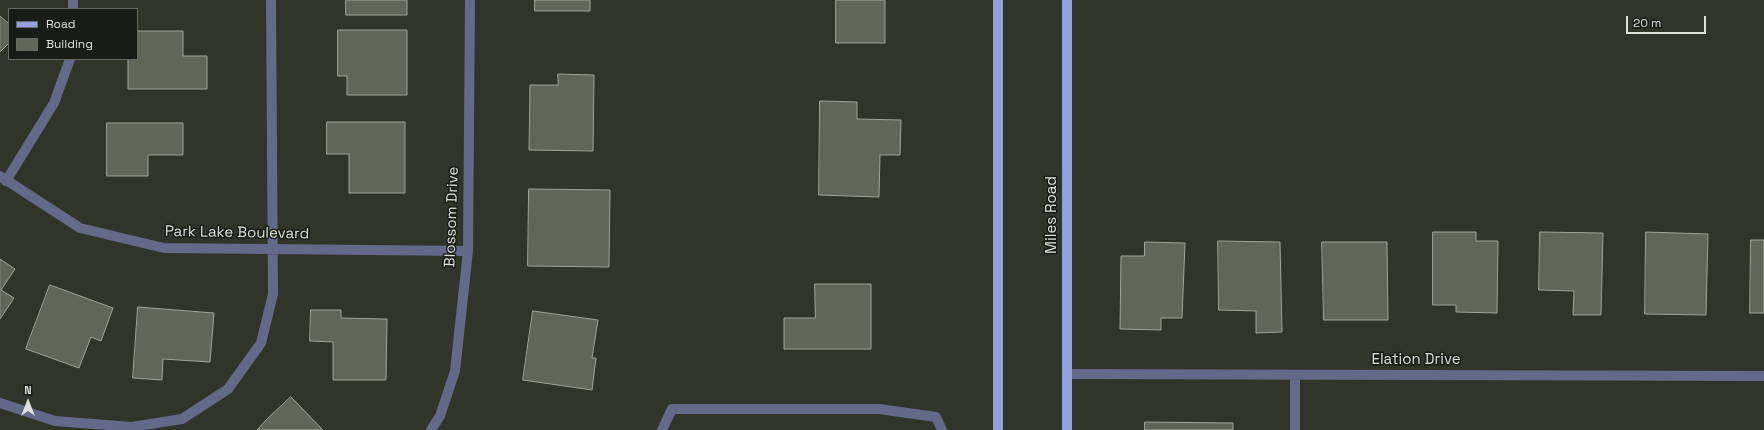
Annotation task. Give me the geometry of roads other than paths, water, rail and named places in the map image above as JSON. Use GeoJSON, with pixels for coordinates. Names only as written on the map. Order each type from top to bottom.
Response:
{"type":"FeatureCollection","features":[{"type":"Feature","properties":{"kind":"main road"},"geometry":{"type":"LineString","coordinates":[[998,0],[998,430]]}},
{"type":"Feature","properties":{"kind":"main road","name":"Miles Road"},"geometry":{"type":"LineString","coordinates":[[1067,0],[1067,430]]}},
{"type":"Feature","properties":{"kind":"street"},"geometry":{"type":"LineString","coordinates":[[0,403],[55,421],[63,422],[132,427],[182,419],[228,389],[261,342],[273,294],[271,0]]}},
{"type":"Feature","properties":{"kind":"street","name":"Blossom Drive"},"geometry":{"type":"LineString","coordinates":[[431,430],[440,416],[455,372],[468,251],[470,0]]}},
{"type":"Feature","properties":{"kind":"street"},"geometry":{"type":"LineString","coordinates":[[3,179],[54,103],[70,60]]}},
{"type":"Feature","properties":{"kind":"street","name":"Park Lake Boulevard"},"geometry":{"type":"LineString","coordinates":[[3,179],[80,228],[164,248],[468,251]]}},
{"type":"Feature","properties":{"kind":"street","name":"Elation Drive"},"geometry":{"type":"LineString","coordinates":[[1068,374],[1764,376]]}},
{"type":"Feature","properties":{"kind":"street"},"geometry":{"type":"LineString","coordinates":[[1295,375],[1295,430]]}},
{"type":"Feature","properties":{"kind":"street"},"geometry":{"type":"LineString","coordinates":[[662,430],[672,409],[879,409],[936,417],[942,430]]}}]}
